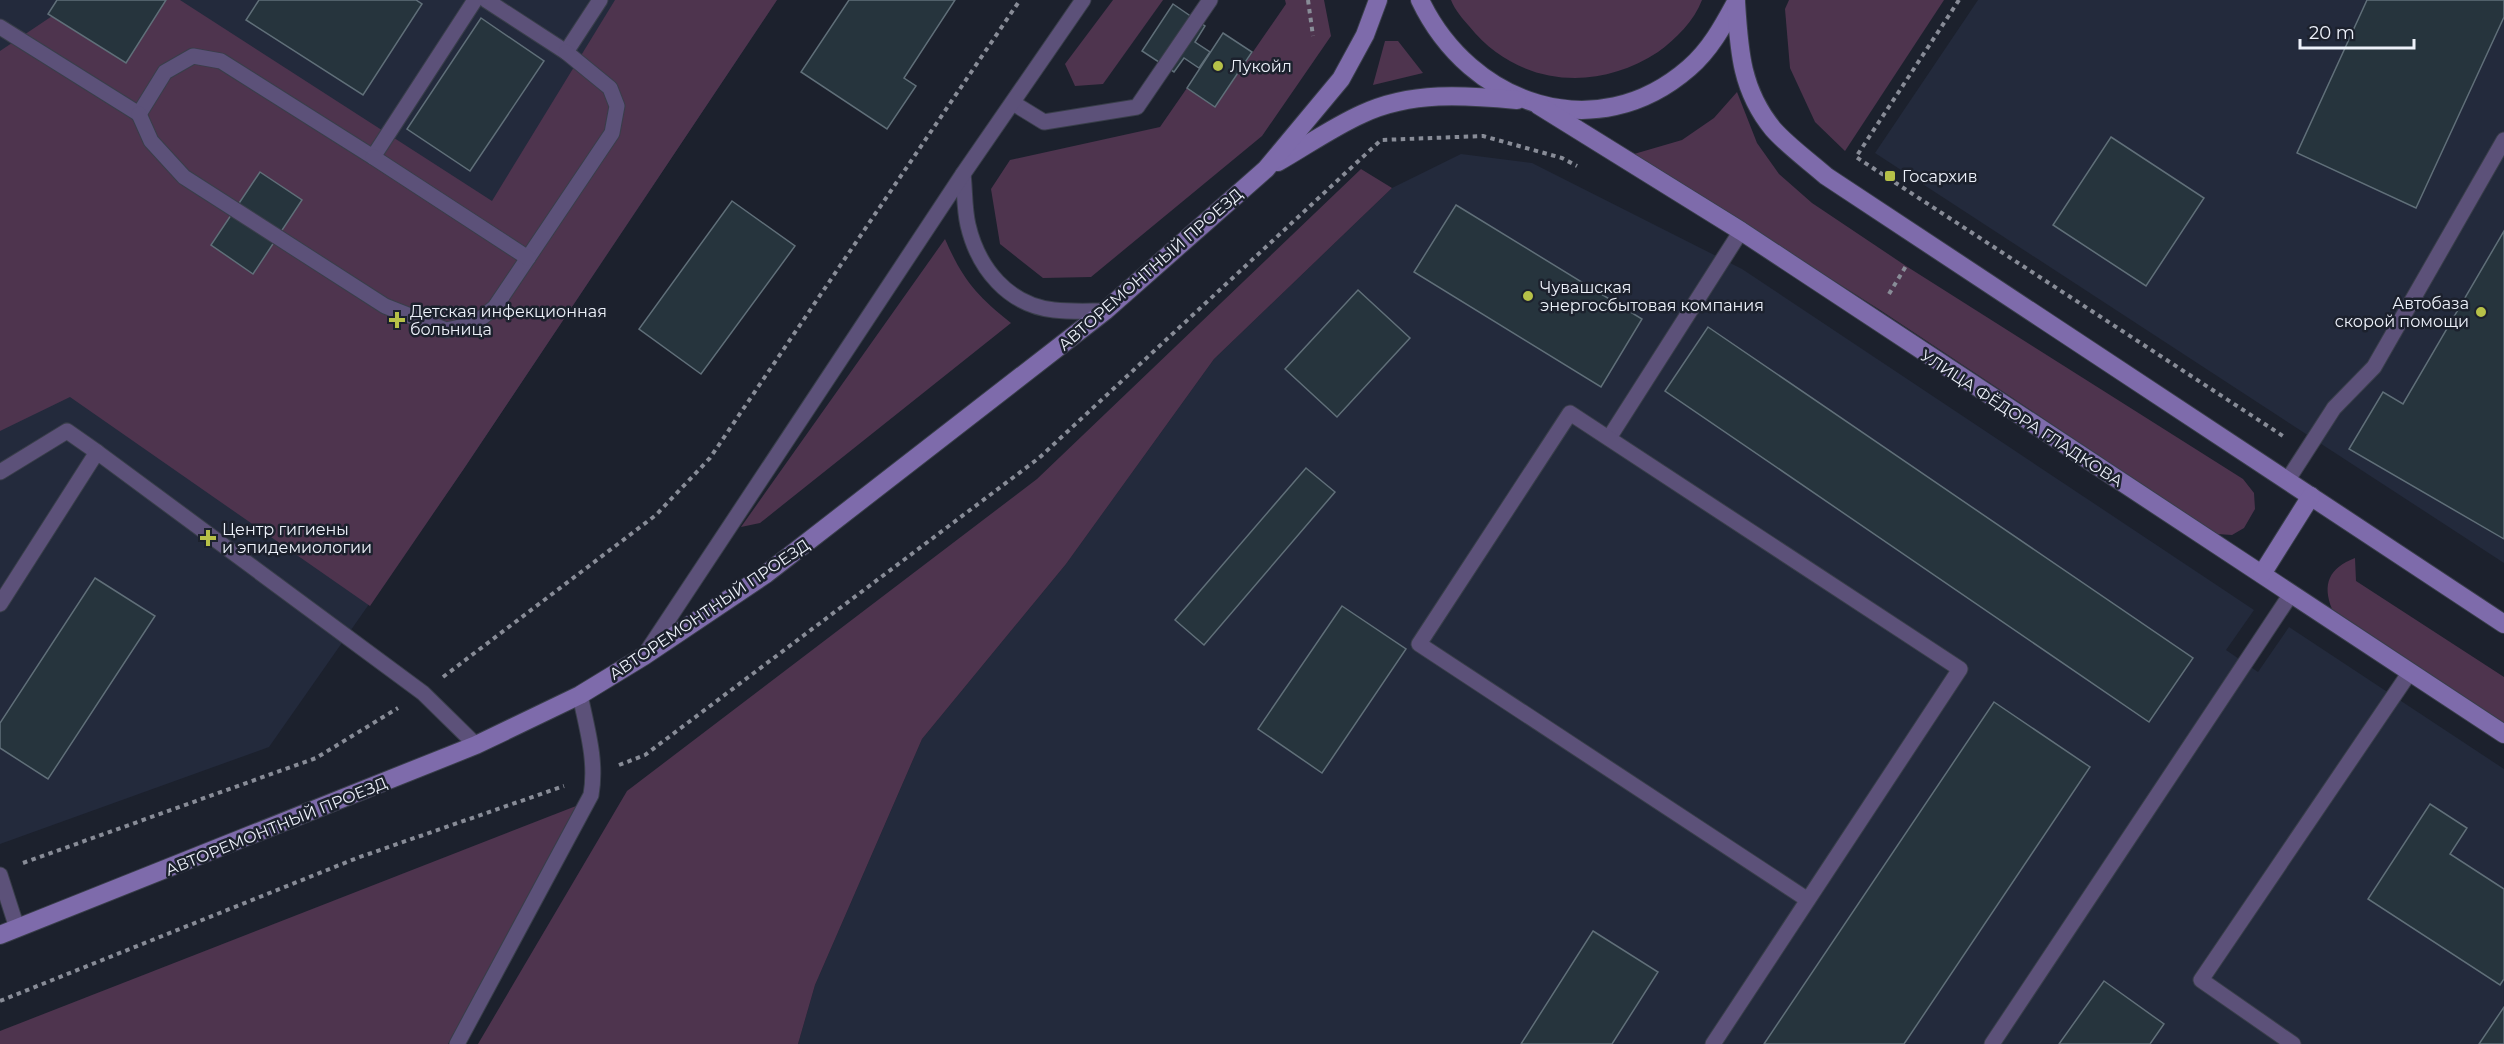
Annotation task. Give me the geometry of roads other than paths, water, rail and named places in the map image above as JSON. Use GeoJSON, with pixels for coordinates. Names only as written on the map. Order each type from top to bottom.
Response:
{"type":"FeatureCollection","features":[{"type":"Feature","properties":{"kind":"main road","name":"АВТОРЕМОНТНЫЙ ПРОЕЗД"},"geometry":{"type":"LineString","coordinates":[[0,935],[476,745],[580,695],[644,656],[766,574],[1105,311],[1266,169],[1341,79],[1365,35],[1378,0]]}},
{"type":"Feature","properties":{"kind":"main road","name":"УЛИЦА ФЁДОРА ГЛАДКОВА"},"geometry":{"type":"LineString","coordinates":[[1420,1],[1439,32],[1465,61],[1492,83],[1531,103],[1741,231],[2504,734]]}},
{"type":"Feature","properties":{"kind":"main road","name":"АВТОРЕМОНТНЫЙ ПРОЕЗД"},"geometry":{"type":"LineString","coordinates":[[1266,169],[1363,113],[1415,98],[1468,95],[1573,111],[1605,108],[1638,99],[1666,87],[1690,68],[1714,40],[1737,1]]}},
{"type":"Feature","properties":{"kind":"main road"},"geometry":{"type":"LineString","coordinates":[[1737,1],[1739,56],[1751,92],[1774,129],[1826,176],[2504,624]]}},
{"type":"Feature","properties":{"kind":"main road"},"geometry":{"type":"LineString","coordinates":[[2262,574],[2311,496]]}},
{"type":"Feature","properties":{"kind":"lane"},"geometry":{"type":"LineString","coordinates":[[373,157],[475,0]]}},
{"type":"Feature","properties":{"kind":"lane"},"geometry":{"type":"LineString","coordinates":[[0,27],[139,114],[151,141],[184,177],[385,306],[446,330],[474,324],[495,307],[612,133],[617,106],[610,88],[566,52],[486,0]]}},
{"type":"Feature","properties":{"kind":"lane"},"geometry":{"type":"LineString","coordinates":[[566,52],[600,0]]}},
{"type":"Feature","properties":{"kind":"lane"},"geometry":{"type":"LineString","coordinates":[[644,656],[963,174],[1083,0]]}},
{"type":"Feature","properties":{"kind":"lane"},"geometry":{"type":"LineString","coordinates":[[1013,103],[1044,122],[1137,107],[1210,0]]}},
{"type":"Feature","properties":{"kind":"lane"},"geometry":{"type":"LineString","coordinates":[[139,114],[165,72],[193,56],[221,60],[528,258]]}},
{"type":"Feature","properties":{"kind":"lane"},"geometry":{"type":"LineString","coordinates":[[2287,481],[2334,408],[2374,367],[2504,140]]}},
{"type":"Feature","properties":{"kind":"lane"},"geometry":{"type":"LineString","coordinates":[[963,174],[968,224],[978,252],[995,282],[1019,300],[1053,310],[1105,311]]}},
{"type":"Feature","properties":{"kind":"lane"},"geometry":{"type":"LineString","coordinates":[[1609,438],[1741,231]]}},
{"type":"Feature","properties":{"kind":"lane"},"geometry":{"type":"LineString","coordinates":[[1713,1044],[1808,900],[1960,669],[1570,413],[1419,644],[1808,900]]}},
{"type":"Feature","properties":{"kind":"lane"},"geometry":{"type":"LineString","coordinates":[[0,472],[68,431],[423,693],[476,745]]}},
{"type":"Feature","properties":{"kind":"lane"},"geometry":{"type":"LineString","coordinates":[[0,604],[97,452]]}},
{"type":"Feature","properties":{"kind":"lane"},"geometry":{"type":"LineString","coordinates":[[1992,1044],[2291,594]]}},
{"type":"Feature","properties":{"kind":"lane"},"geometry":{"type":"LineString","coordinates":[[2293,1044],[2201,980],[2410,672]]}},
{"type":"Feature","properties":{"kind":"lane"},"geometry":{"type":"LineString","coordinates":[[458,1044],[591,795],[594,775],[593,759],[580,695]]}},
{"type":"Feature","properties":{"kind":"lane"},"geometry":{"type":"LineString","coordinates":[[0,875],[17,928]]}},
{"type":"Feature","properties":{"kind":"place","name":"Лукойл"},"geometry":{"type":"Point","coordinates":[1218,66]}},
{"type":"Feature","properties":{"kind":"place","name":"Госархив"},"geometry":{"type":"Point","coordinates":[1890,176]}},
{"type":"Feature","properties":{"kind":"place","name":"Чувашская энергосбытовая компания"},"geometry":{"type":"Point","coordinates":[1528,296]}},
{"type":"Feature","properties":{"kind":"place","name":"Автобаза скорой помощи"},"geometry":{"type":"Point","coordinates":[2481,312]}},
{"type":"Feature","properties":{"kind":"place","name":"Детская инфекционная больница"},"geometry":{"type":"Point","coordinates":[397,320]}},
{"type":"Feature","properties":{"kind":"place","name":"Центр гигиены и эпидемиологии"},"geometry":{"type":"Point","coordinates":[208,538]}}]}
